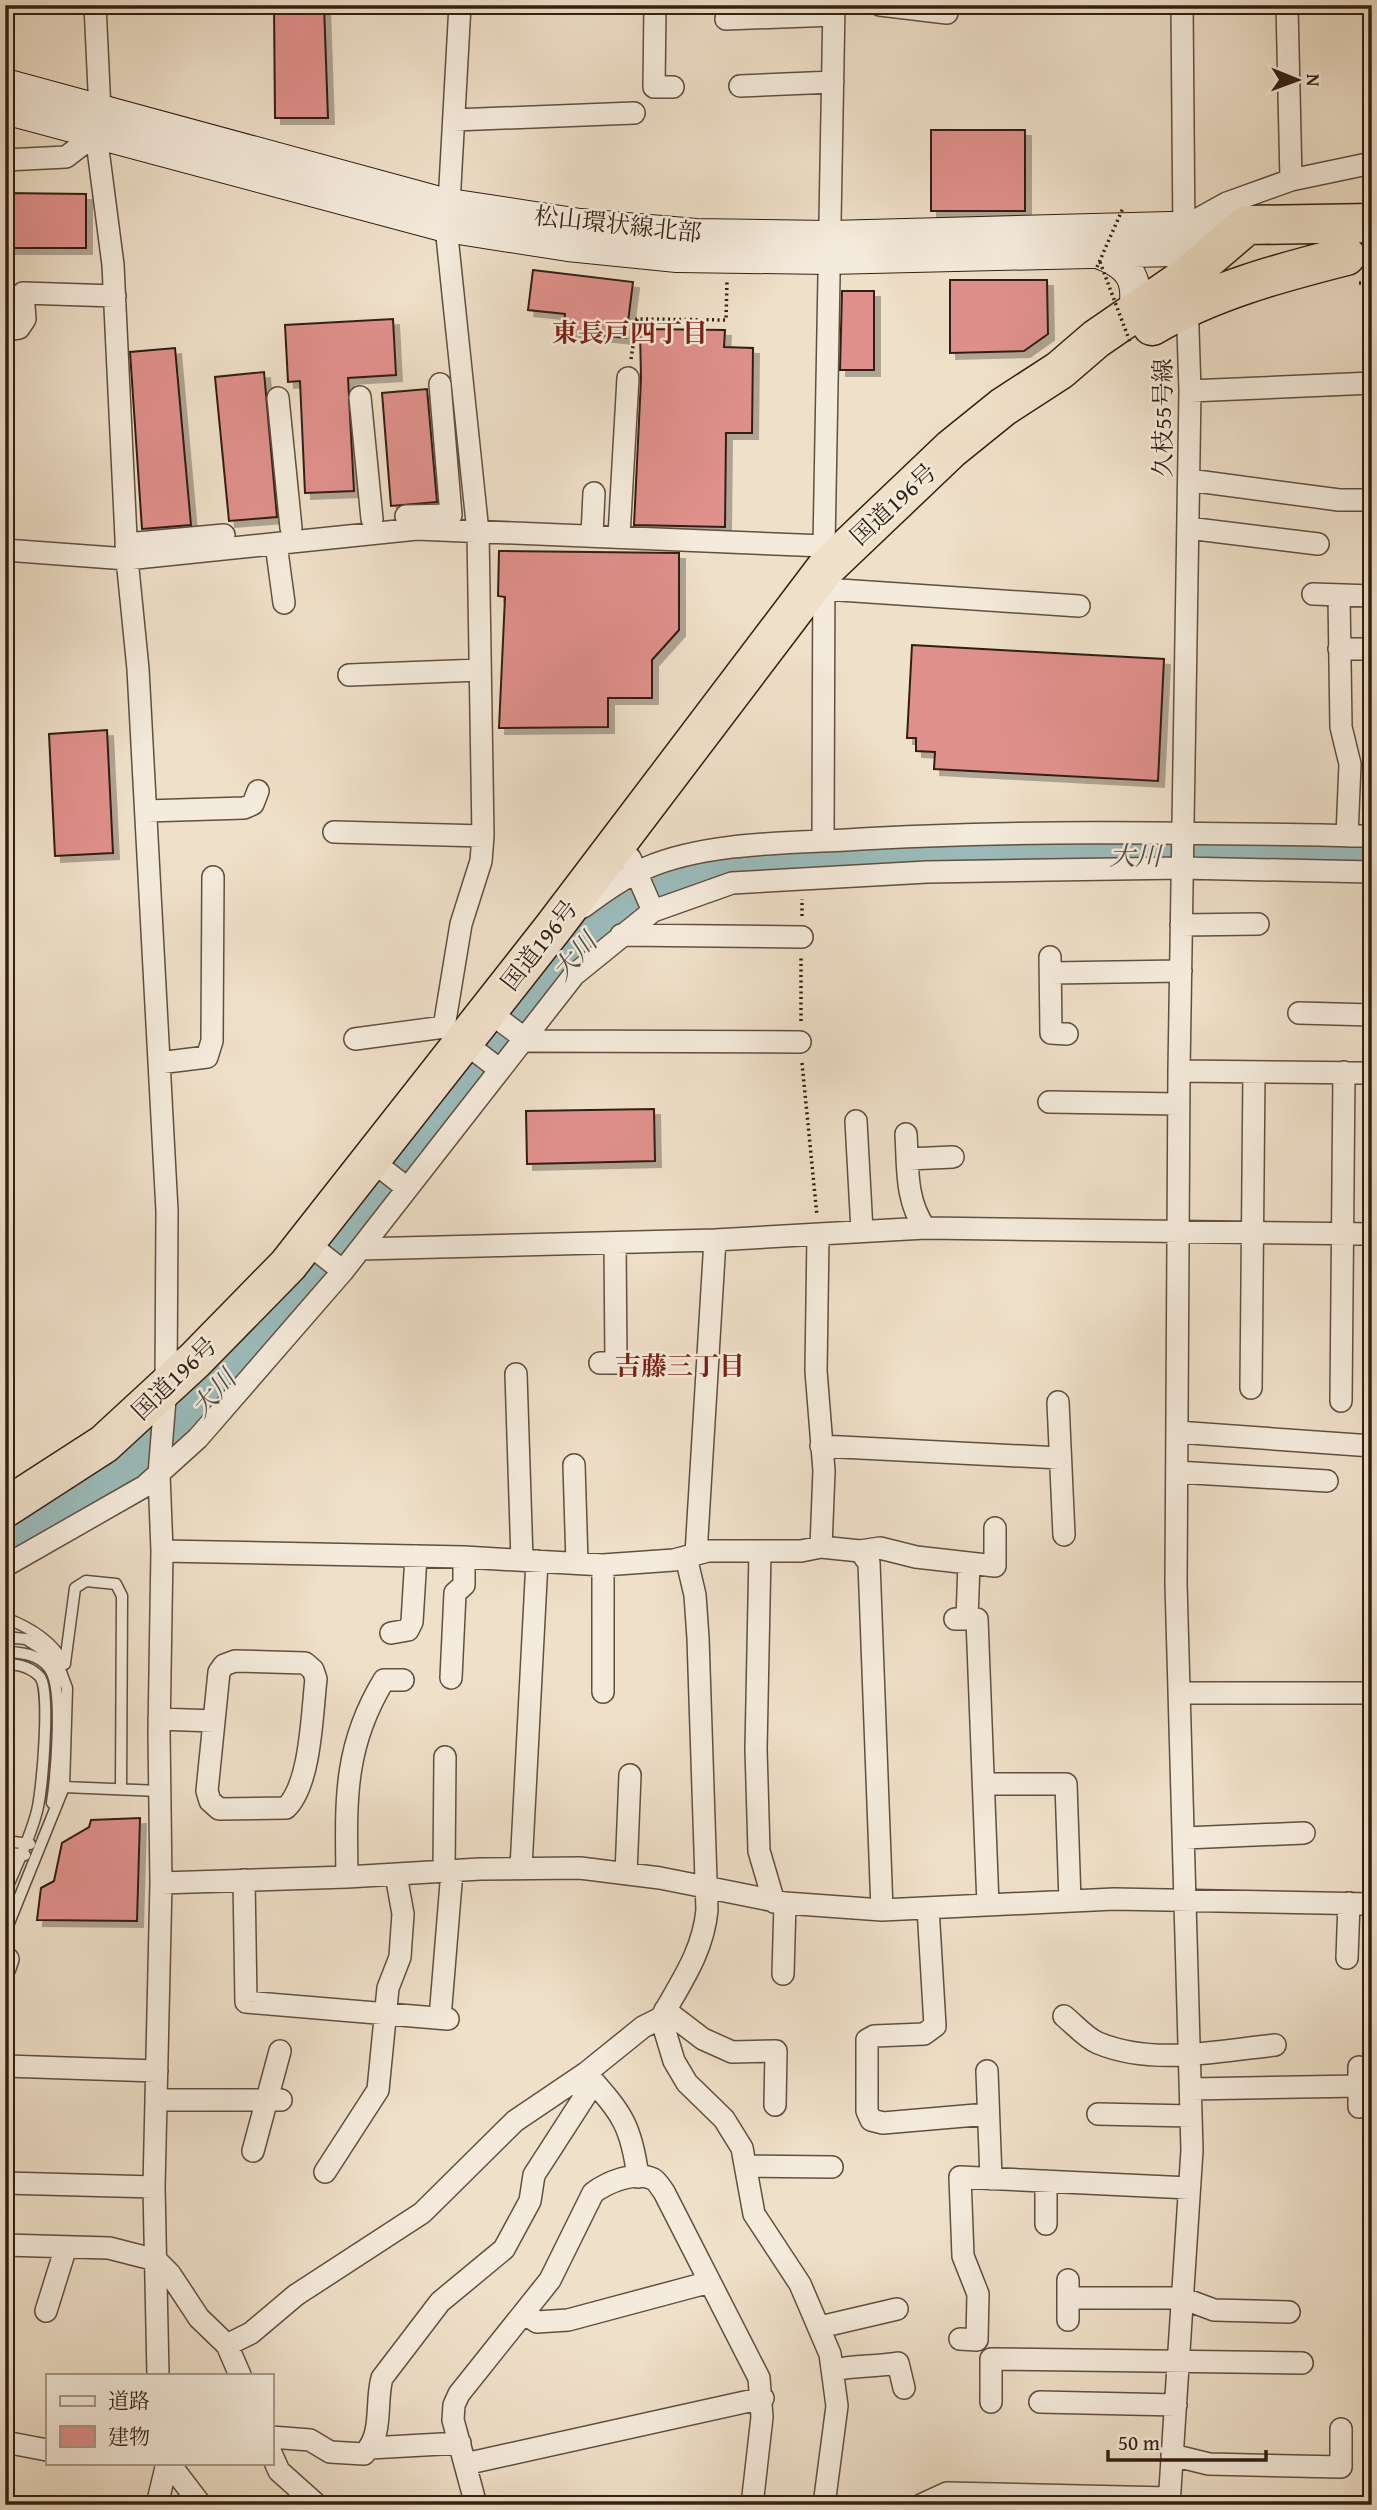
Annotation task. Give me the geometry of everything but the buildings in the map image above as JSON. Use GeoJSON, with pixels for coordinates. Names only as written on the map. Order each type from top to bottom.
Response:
{"type":"FeatureCollection","features":[{"type":"Feature","properties":{"kind":"highway","name":"国道196号"},"geometry":{"type":"LineString","coordinates":[[5,1508],[104,1444],[166,1387],[288,1265],[313,1248],[378,1165],[462,1041],[494,1016],[553,928],[636,865],[825,568],[951,449],[1003,407],[1060,370],[1096,339],[1124,322],[1192,262],[1247,225],[1372,223]]}},
{"type":"Feature","properties":{"kind":"highway","name":"国道196号"},"geometry":{"type":"LineString","coordinates":[[1192,262],[1280,273],[1359,256]]}},
{"type":"Feature","properties":{"kind":"highway"},"geometry":{"type":"LineString","coordinates":[[1192,262],[1359,256]]}},
{"type":"Feature","properties":{"kind":"highway","name":"国道196号"},"geometry":{"type":"LineString","coordinates":[[1060,370],[1103,353],[1192,262]]}},
{"type":"Feature","properties":{"kind":"street"},"geometry":{"type":"LineString","coordinates":[[95,5],[98,122],[115,296],[126,552],[138,669],[167,1211],[166,1387],[159,1474],[162,1551],[159,1719],[161,1883],[154,2187],[158,2374]]}},
{"type":"Feature","properties":{"kind":"street"},"geometry":{"type":"LineString","coordinates":[[460,5],[447,216],[478,532],[483,836],[481,861],[461,925],[462,1041]]}},
{"type":"Feature","properties":{"kind":"street"},"geometry":{"type":"LineString","coordinates":[[655,5],[654,87],[673,87]]}},
{"type":"Feature","properties":{"kind":"street"},"geometry":{"type":"LineString","coordinates":[[880,5],[947,13]]}},
{"type":"Feature","properties":{"kind":"street","name":"久枝55号線"},"geometry":{"type":"LineString","coordinates":[[1169,2501],[1189,2188],[1191,2116],[1176,1584],[1179,1071],[1192,262],[1182,5]]}},
{"type":"Feature","properties":{"kind":"street"},"geometry":{"type":"LineString","coordinates":[[1287,5],[1291,180]]}},
{"type":"Feature","properties":{"kind":"street"},"geometry":{"type":"LineString","coordinates":[[726,19],[834,10],[823,841]]}},
{"type":"Feature","properties":{"kind":"street"},"geometry":{"type":"LineString","coordinates":[[740,86],[832,82]]}},
{"type":"Feature","properties":{"kind":"street","name":"松山環状線北部"},"geometry":{"type":"LineString","coordinates":[[5,84],[98,122]]}},
{"type":"Feature","properties":{"kind":"street","name":"松山環状線北部"},"geometry":{"type":"LineString","coordinates":[[5,109],[98,122],[447,216],[830,248],[1192,262]]}},
{"type":"Feature","properties":{"kind":"street"},"geometry":{"type":"LineString","coordinates":[[454,120],[634,113]]}},
{"type":"Feature","properties":{"kind":"street"},"geometry":{"type":"LineString","coordinates":[[5,160],[66,157],[98,122]]}},
{"type":"Feature","properties":{"kind":"street"},"geometry":{"type":"LineString","coordinates":[[1192,262],[1227,202],[1291,180],[1372,163]]}},
{"type":"Feature","properties":{"kind":"street","name":"松山環状線北部"},"geometry":{"type":"LineString","coordinates":[[830,248],[1192,262]]}},
{"type":"Feature","properties":{"kind":"street"},"geometry":{"type":"LineString","coordinates":[[1099,257],[1114,259],[1132,277],[1137,295],[1124,322]]}},
{"type":"Feature","properties":{"kind":"street"},"geometry":{"type":"LineString","coordinates":[[5,330],[19,328],[24,319],[23,293],[115,296]]}},
{"type":"Feature","properties":{"kind":"street"},"geometry":{"type":"LineString","coordinates":[[619,536],[628,378]]}},
{"type":"Feature","properties":{"kind":"street"},"geometry":{"type":"LineString","coordinates":[[1190,391],[1372,383]]}},
{"type":"Feature","properties":{"kind":"street"},"geometry":{"type":"LineString","coordinates":[[126,552],[291,528],[451,514],[439,384]]}},
{"type":"Feature","properties":{"kind":"street"},"geometry":{"type":"LineString","coordinates":[[360,397],[372,519]]}},
{"type":"Feature","properties":{"kind":"street"},"geometry":{"type":"LineString","coordinates":[[278,398],[291,528]]}},
{"type":"Feature","properties":{"kind":"street"},"geometry":{"type":"LineString","coordinates":[[1189,480],[1339,500],[1372,500]]}},
{"type":"Feature","properties":{"kind":"street"},"geometry":{"type":"LineString","coordinates":[[592,535],[594,492]]}},
{"type":"Feature","properties":{"kind":"street"},"geometry":{"type":"LineString","coordinates":[[1188,528],[1318,544]]}},
{"type":"Feature","properties":{"kind":"street"},"geometry":{"type":"LineString","coordinates":[[5,550],[126,552],[276,544],[417,529],[619,536],[1079,606]]}},
{"type":"Feature","properties":{"kind":"street"},"geometry":{"type":"LineString","coordinates":[[276,544],[284,603]]}},
{"type":"Feature","properties":{"kind":"street"},"geometry":{"type":"LineString","coordinates":[[1313,594],[1339,597],[1372,596]]}},
{"type":"Feature","properties":{"kind":"street"},"geometry":{"type":"LineString","coordinates":[[1339,597],[1340,727],[1350,764],[1347,835]]}},
{"type":"Feature","properties":{"kind":"street"},"geometry":{"type":"LineString","coordinates":[[1339,649],[1372,649]]}},
{"type":"Feature","properties":{"kind":"street"},"geometry":{"type":"LineString","coordinates":[[349,675],[480,670]]}},
{"type":"Feature","properties":{"kind":"street"},"geometry":{"type":"LineString","coordinates":[[1350,764],[1372,761]]}},
{"type":"Feature","properties":{"kind":"street"},"geometry":{"type":"LineString","coordinates":[[146,811],[244,808],[253,804],[258,792]]}},
{"type":"Feature","properties":{"kind":"street"},"geometry":{"type":"LineString","coordinates":[[334,832],[483,836]]}},
{"type":"Feature","properties":{"kind":"street"},"geometry":{"type":"LineString","coordinates":[[653,911],[636,865],[758,845],[915,836],[1184,832],[1372,836]]}},
{"type":"Feature","properties":{"kind":"street"},"geometry":{"type":"LineString","coordinates":[[5,1566],[72,1530],[159,1474],[198,1438],[360,1248],[520,1037],[574,975],[653,911],[732,883],[1004,869],[1182,868],[1372,872]]}},
{"type":"Feature","properties":{"kind":"street"},"geometry":{"type":"LineString","coordinates":[[159,1063],[207,1057],[212,1041],[213,877]]}},
{"type":"Feature","properties":{"kind":"street"},"geometry":{"type":"LineString","coordinates":[[1181,925],[1258,924]]}},
{"type":"Feature","properties":{"kind":"street"},"geometry":{"type":"LineString","coordinates":[[621,935],[802,937]]}},
{"type":"Feature","properties":{"kind":"street"},"geometry":{"type":"LineString","coordinates":[[1067,1034],[1051,1033],[1051,965],[1181,971]]}},
{"type":"Feature","properties":{"kind":"street"},"geometry":{"type":"LineString","coordinates":[[1299,1013],[1372,1015]]}},
{"type":"Feature","properties":{"kind":"street"},"geometry":{"type":"LineString","coordinates":[[494,1016],[528,1041],[800,1042]]}},
{"type":"Feature","properties":{"kind":"street"},"geometry":{"type":"LineString","coordinates":[[355,1039],[462,1041],[497,1067]]}},
{"type":"Feature","properties":{"kind":"street"},"geometry":{"type":"LineString","coordinates":[[1179,1071],[1372,1073]]}},
{"type":"Feature","properties":{"kind":"street"},"geometry":{"type":"LineString","coordinates":[[1251,1388],[1254,1072]]}},
{"type":"Feature","properties":{"kind":"street"},"geometry":{"type":"LineString","coordinates":[[1341,1401],[1344,1072]]}},
{"type":"Feature","properties":{"kind":"street"},"geometry":{"type":"LineString","coordinates":[[1049,1102],[1179,1104]]}},
{"type":"Feature","properties":{"kind":"street"},"geometry":{"type":"LineString","coordinates":[[856,1121],[862,1231]]}},
{"type":"Feature","properties":{"kind":"street"},"geometry":{"type":"LineString","coordinates":[[906,1133],[914,1213],[925,1228]]}},
{"type":"Feature","properties":{"kind":"street"},"geometry":{"type":"LineString","coordinates":[[908,1159],[953,1157]]}},
{"type":"Feature","properties":{"kind":"street"},"geometry":{"type":"LineString","coordinates":[[378,1165],[405,1186]]}},
{"type":"Feature","properties":{"kind":"street"},"geometry":{"type":"LineString","coordinates":[[360,1248],[715,1240],[925,1228],[1372,1234]]}},
{"type":"Feature","properties":{"kind":"street"},"geometry":{"type":"LineString","coordinates":[[818,1236],[816,1371],[824,1471],[821,1547]]}},
{"type":"Feature","properties":{"kind":"street"},"geometry":{"type":"LineString","coordinates":[[227,2345],[251,2333],[296,2295],[422,2213],[516,2121],[590,2078],[643,2027],[663,2014],[697,1954],[704,1933],[707,1888],[698,1638],[691,1555],[715,1240]]}},
{"type":"Feature","properties":{"kind":"street"},"geometry":{"type":"LineString","coordinates":[[600,1363],[617,1363],[615,1243]]}},
{"type":"Feature","properties":{"kind":"street"},"geometry":{"type":"LineString","coordinates":[[313,1248],[341,1269]]}},
{"type":"Feature","properties":{"kind":"street"},"geometry":{"type":"LineString","coordinates":[[516,1374],[529,1561],[521,1868]]}},
{"type":"Feature","properties":{"kind":"street"},"geometry":{"type":"LineString","coordinates":[[1058,1402],[1064,1535]]}},
{"type":"Feature","properties":{"kind":"street"},"geometry":{"type":"LineString","coordinates":[[1177,1432],[1372,1446]]}},
{"type":"Feature","properties":{"kind":"street"},"geometry":{"type":"LineString","coordinates":[[821,1446],[1060,1458]]}},
{"type":"Feature","properties":{"kind":"street"},"geometry":{"type":"LineString","coordinates":[[574,1465],[577,1563]]}},
{"type":"Feature","properties":{"kind":"street"},"geometry":{"type":"LineString","coordinates":[[1177,1472],[1327,1481]]}},
{"type":"Feature","properties":{"kind":"street"},"geometry":{"type":"LineString","coordinates":[[162,1551],[464,1557],[603,1564],[708,1551],[760,1552],[821,1547],[860,1551],[880,1548],[916,1557],[995,1566],[995,1528]]}},
{"type":"Feature","properties":{"kind":"street"},"geometry":{"type":"LineString","coordinates":[[860,1551],[869,1563],[882,1910]]}},
{"type":"Feature","properties":{"kind":"street"},"geometry":{"type":"LineString","coordinates":[[760,1552],[756,1749],[759,1851],[779,1903],[783,1974]]}},
{"type":"Feature","properties":{"kind":"street"},"geometry":{"type":"LineString","coordinates":[[391,1633],[408,1630],[412,1622],[416,1556]]}},
{"type":"Feature","properties":{"kind":"street"},"geometry":{"type":"LineString","coordinates":[[451,1678],[455,1594],[464,1586],[464,1557]]}},
{"type":"Feature","properties":{"kind":"street"},"geometry":{"type":"LineString","coordinates":[[969,1563],[961,1619],[977,1619],[989,1905]]}},
{"type":"Feature","properties":{"kind":"street"},"geometry":{"type":"LineString","coordinates":[[603,1564],[603,1692]]}},
{"type":"Feature","properties":{"kind":"street"},"geometry":{"type":"LineString","coordinates":[[235,1661],[304,1664],[313,1670],[316,1679],[310,1742],[294,1800],[286,1808],[219,1809],[210,1801],[207,1791],[214,1721],[219,1672],[225,1665],[235,1661]]}},
{"type":"Feature","properties":{"kind":"street"},"geometry":{"type":"LineString","coordinates":[[347,1877],[346,1799],[365,1712],[384,1680],[403,1680]]}},
{"type":"Feature","properties":{"kind":"street"},"geometry":{"type":"LineString","coordinates":[[1180,1693],[1372,1693]]}},
{"type":"Feature","properties":{"kind":"street"},"geometry":{"type":"LineString","coordinates":[[159,1719],[214,1721]]}},
{"type":"Feature","properties":{"kind":"street"},"geometry":{"type":"LineString","coordinates":[[244,1880],[246,2002],[444,2018],[448,1871],[444,1758]]}},
{"type":"Feature","properties":{"kind":"street"},"geometry":{"type":"LineString","coordinates":[[626,1874],[630,1775]]}},
{"type":"Feature","properties":{"kind":"street"},"geometry":{"type":"LineString","coordinates":[[984,1784],[1066,1784],[1070,1901]]}},
{"type":"Feature","properties":{"kind":"street"},"geometry":{"type":"LineString","coordinates":[[1185,1838],[1304,1833]]}},
{"type":"Feature","properties":{"kind":"street"},"geometry":{"type":"LineString","coordinates":[[161,1883],[521,1868],[580,1868],[707,1888],[779,1903],[882,1910],[1070,1901],[1187,1900],[1372,1904]]}},
{"type":"Feature","properties":{"kind":"street"},"geometry":{"type":"LineString","coordinates":[[325,2172],[344,2159],[378,2090],[388,1988],[400,1957],[403,1914],[396,1875]]}},
{"type":"Feature","properties":{"kind":"street"},"geometry":{"type":"LineString","coordinates":[[1347,1958],[1349,1903]]}},
{"type":"Feature","properties":{"kind":"street"},"geometry":{"type":"LineString","coordinates":[[928,1908],[935,2026],[924,2034],[874,2036],[867,2040],[867,2111],[872,2120],[883,2123],[988,2114]]}},
{"type":"Feature","properties":{"kind":"street"},"geometry":{"type":"LineString","coordinates":[[663,2014],[703,2039],[732,2052],[776,2051],[775,2105]]}},
{"type":"Feature","properties":{"kind":"street"},"geometry":{"type":"LineString","coordinates":[[663,2014],[674,2061],[687,2082],[734,2133],[748,2166],[754,2214],[800,2284],[820,2327],[834,2370],[837,2406],[824,2505]]}},
{"type":"Feature","properties":{"kind":"street"},"geometry":{"type":"LineString","coordinates":[[1064,2016],[1096,2042],[1162,2056],[1275,2045]]}},
{"type":"Feature","properties":{"kind":"street"},"geometry":{"type":"LineString","coordinates":[[253,2151],[274,2100],[280,2051]]}},
{"type":"Feature","properties":{"kind":"street"},"geometry":{"type":"LineString","coordinates":[[5,2066],[157,2071]]}},
{"type":"Feature","properties":{"kind":"street"},"geometry":{"type":"LineString","coordinates":[[987,2071],[991,2179]]}},
{"type":"Feature","properties":{"kind":"street"},"geometry":{"type":"LineString","coordinates":[[590,2078],[620,2111],[628,2127],[638,2177]]}},
{"type":"Feature","properties":{"kind":"street"},"geometry":{"type":"LineString","coordinates":[[273,2437],[310,2440],[330,2452],[363,2454],[370,2448],[379,2420],[378,2393],[382,2378],[440,2302],[504,2249],[530,2201],[534,2175],[590,2078]]}},
{"type":"Feature","properties":{"kind":"street"},"geometry":{"type":"LineString","coordinates":[[1191,2089],[1359,2087]]}},
{"type":"Feature","properties":{"kind":"street"},"geometry":{"type":"LineString","coordinates":[[156,2100],[274,2100]]}},
{"type":"Feature","properties":{"kind":"street"},"geometry":{"type":"LineString","coordinates":[[1098,2114],[1191,2116]]}},
{"type":"Feature","properties":{"kind":"street"},"geometry":{"type":"LineString","coordinates":[[748,2166],[832,2167]]}},
{"type":"Feature","properties":{"kind":"street"},"geometry":{"type":"LineString","coordinates":[[476,2505],[453,2420],[459,2394],[525,2314],[562,2261],[593,2193],[604,2185],[638,2177],[654,2179],[664,2192],[759,2378],[763,2398],[752,2505]]}},
{"type":"Feature","properties":{"kind":"street"},"geometry":{"type":"LineString","coordinates":[[960,2339],[977,2340],[978,2310],[978,2294],[964,2256],[960,2177],[1189,2188]]}},
{"type":"Feature","properties":{"kind":"street"},"geometry":{"type":"LineString","coordinates":[[1046,2181],[1046,2224]]}},
{"type":"Feature","properties":{"kind":"street"},"geometry":{"type":"LineString","coordinates":[[5,2183],[154,2187]]}},
{"type":"Feature","properties":{"kind":"street"},"geometry":{"type":"LineString","coordinates":[[5,2245],[109,2248],[156,2260],[170,2274],[199,2318],[227,2345],[240,2374]]}},
{"type":"Feature","properties":{"kind":"street"},"geometry":{"type":"LineString","coordinates":[[46,2311],[66,2247]]}},
{"type":"Feature","properties":{"kind":"street"},"geometry":{"type":"LineString","coordinates":[[525,2314],[537,2322],[568,2320],[709,2282]]}},
{"type":"Feature","properties":{"kind":"street"},"geometry":{"type":"LineString","coordinates":[[1068,2320],[1068,2289],[1182,2298],[1214,2310],[1289,2312]]}},
{"type":"Feature","properties":{"kind":"street"},"geometry":{"type":"LineString","coordinates":[[820,2327],[897,2309]]}},
{"type":"Feature","properties":{"kind":"street"},"geometry":{"type":"LineString","coordinates":[[984,2388],[991,2359],[1302,2363]]}},
{"type":"Feature","properties":{"kind":"street"},"geometry":{"type":"LineString","coordinates":[[834,2370],[852,2366],[869,2369],[898,2363],[904,2388]]}},
{"type":"Feature","properties":{"kind":"street"},"geometry":{"type":"LineString","coordinates":[[370,2448],[462,2453],[763,2398]]}},
{"type":"Feature","properties":{"kind":"street"},"geometry":{"type":"LineString","coordinates":[[1040,2402],[1176,2405]]}},
{"type":"Feature","properties":{"kind":"street"},"geometry":{"type":"LineString","coordinates":[[1172,2455],[1209,2464],[1340,2467],[1341,2429]]}},
{"type":"Feature","properties":{"kind":"street"},"geometry":{"type":"LineString","coordinates":[[5,2442],[46,2450]]}},
{"type":"Feature","properties":{"kind":"street"},"geometry":{"type":"LineString","coordinates":[[273,2458],[279,2471],[317,2505]]}},
{"type":"Feature","properties":{"kind":"street"},"geometry":{"type":"LineString","coordinates":[[157,2505],[168,2464]]}},
{"type":"Feature","properties":{"kind":"street"},"geometry":{"type":"LineString","coordinates":[[169,2464],[201,2505]]}},
{"type":"Feature","properties":{"kind":"street"},"geometry":{"type":"LineString","coordinates":[[921,2505],[947,2493],[1058,2500],[1169,2501]]}},
{"type":"Feature","properties":{"kind":"lane"},"geometry":{"type":"LineString","coordinates":[[5,1933],[64,1787],[67,1688],[65,1663],[75,1588],[86,1581],[116,1584],[122,1596],[121,1789]]}},
{"type":"Feature","properties":{"kind":"lane"},"geometry":{"type":"LineString","coordinates":[[5,1618],[21,1624],[55,1647],[65,1663]]}},
{"type":"Feature","properties":{"kind":"lane"},"geometry":{"type":"LineString","coordinates":[[5,1637],[26,1639],[43,1650],[58,1664],[67,1688]]}},
{"type":"Feature","properties":{"kind":"lane"},"geometry":{"type":"LineString","coordinates":[[5,1651],[22,1651],[40,1658],[52,1671],[56,1710],[55,1784],[49,1820]]}},
{"type":"Feature","properties":{"kind":"lane"},"geometry":{"type":"LineString","coordinates":[[5,1664],[28,1668],[41,1678],[45,1694],[42,1783],[36,1813],[5,1893]]}},
{"type":"Feature","properties":{"kind":"lane"},"geometry":{"type":"LineString","coordinates":[[64,1787],[160,1791]]}},
{"type":"Feature","properties":{"kind":"lane"},"geometry":{"type":"LineString","coordinates":[[5,1841],[23,1847],[34,1858]]}},
{"type":"Feature","properties":{"kind":"lane"},"geometry":{"type":"LineString","coordinates":[[5,1852],[23,1847],[39,1847]]}},
{"type":"Feature","properties":{"kind":"path"},"geometry":{"type":"LineString","coordinates":[[1123,208],[1099,257],[1097,267],[1124,322]]}},
{"type":"Feature","properties":{"kind":"path"},"geometry":{"type":"LineString","coordinates":[[1099,257],[1124,322]]}},
{"type":"Feature","properties":{"kind":"path"},"geometry":{"type":"LineString","coordinates":[[628,378],[638,319],[726,320],[727,275]]}},
{"type":"Feature","properties":{"kind":"waterway","name":"大川"},"geometry":{"type":"LineString","coordinates":[[5,1544],[63,1513],[189,1420],[313,1281],[499,1042],[595,930],[668,888],[731,869],[895,856],[1090,852],[1372,854]]}},
{"type":"Feature","properties":{"kind":"district","name":"東長戸四丁目"},"geometry":{"type":"Point","coordinates":[630,332]}},
{"type":"Feature","properties":{"kind":"district","name":"吉藤三丁目"},"geometry":{"type":"Point","coordinates":[680,1365]}}]}
